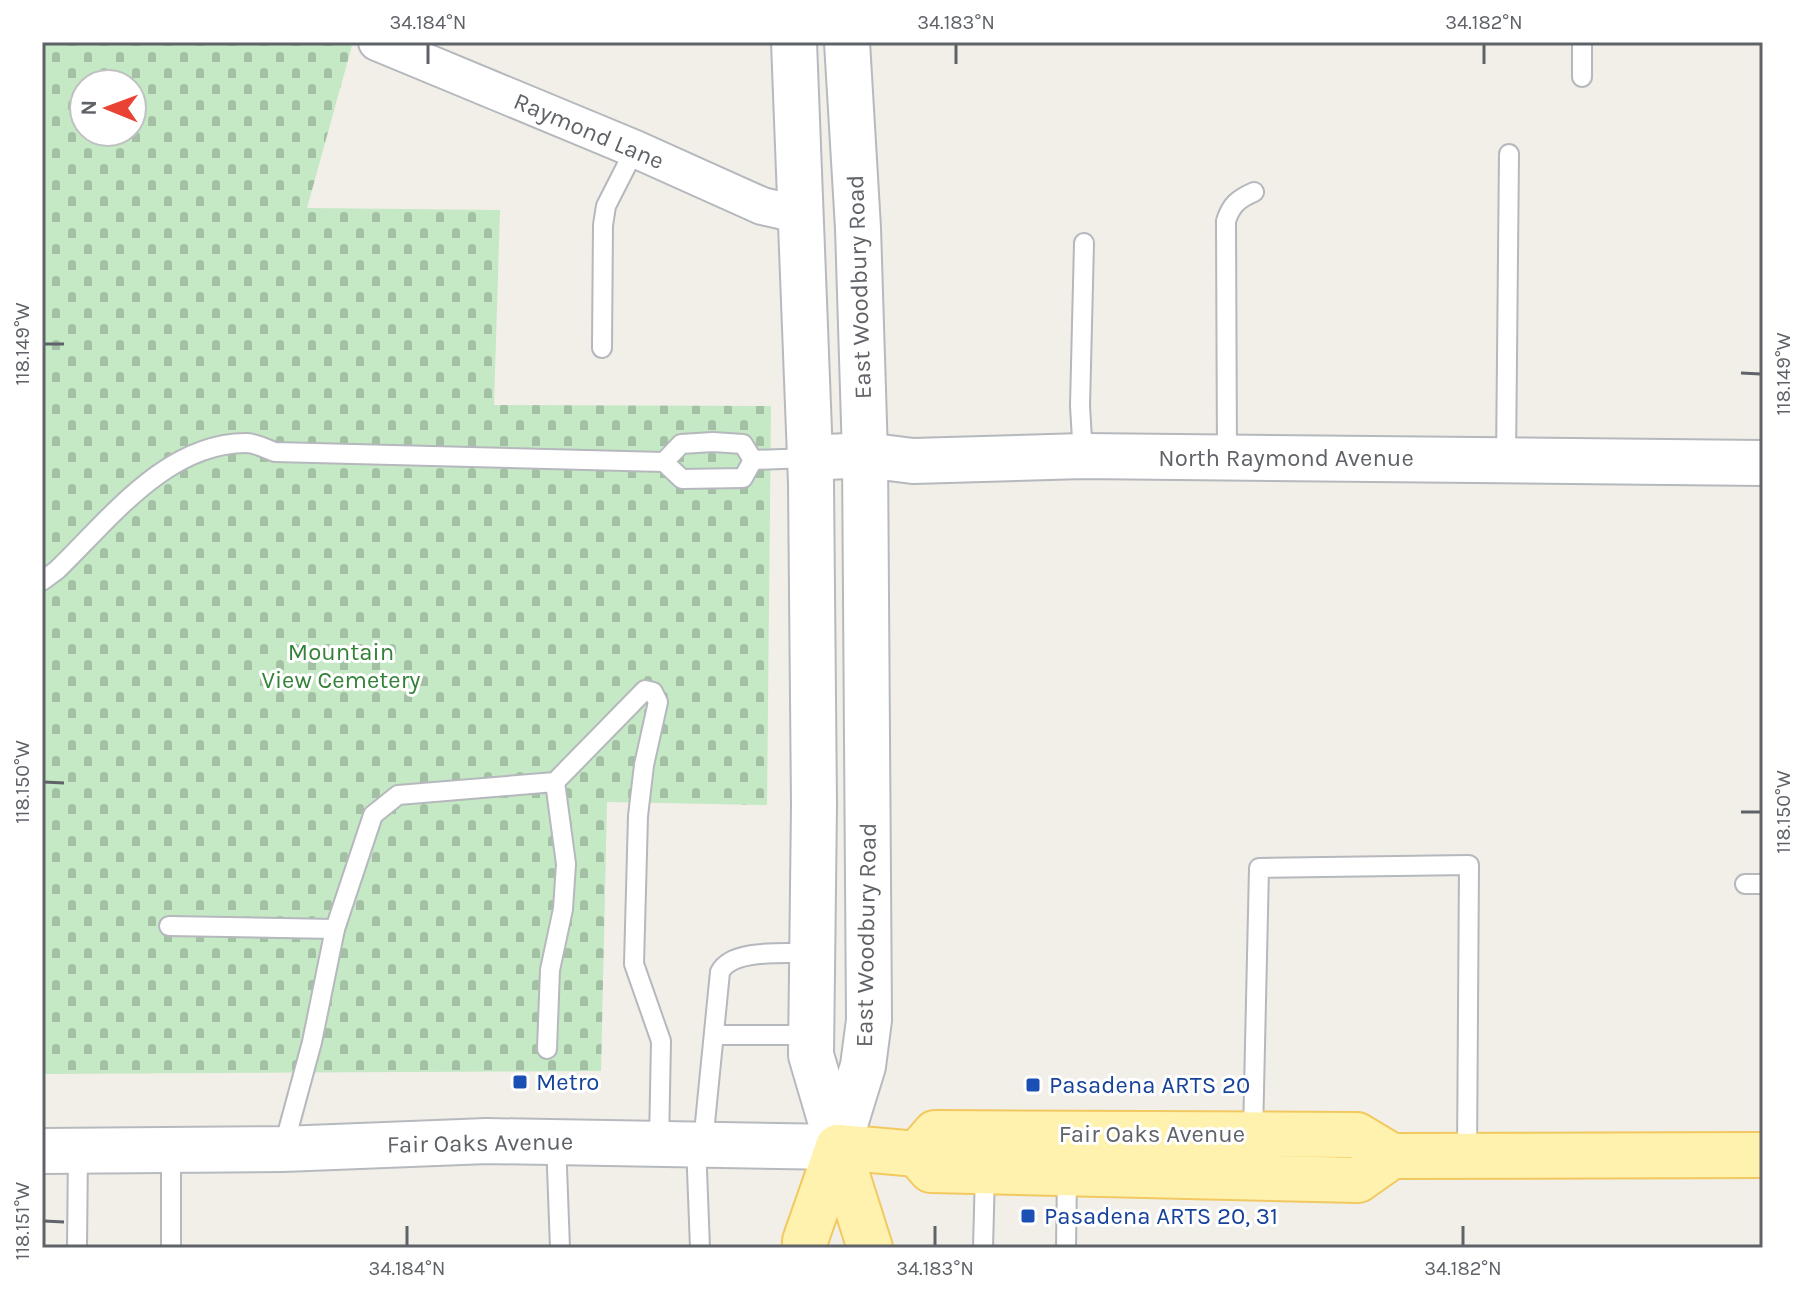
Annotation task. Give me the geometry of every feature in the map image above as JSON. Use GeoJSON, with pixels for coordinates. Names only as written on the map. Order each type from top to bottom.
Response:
{"type":"FeatureCollection","features":[{"type":"Feature","properties":{"kind":"main road"},"geometry":{"type":"LineString","coordinates":[[794,42],[810,458],[814,805],[811,1035],[813,1064],[870,1248]]}},
{"type":"Feature","properties":{"kind":"main road","name":"East Woodbury Road"},"geometry":{"type":"LineString","coordinates":[[838,1147],[863,1066],[869,1020],[865,455],[858,228],[847,42]]}},
{"type":"Feature","properties":{"kind":"main road","name":"North Raymond Avenue"},"geometry":{"type":"LineString","coordinates":[[810,458],[865,455],[913,461],[1083,456],[1763,463]]}},
{"type":"Feature","properties":{"kind":"main road","name":"Fair Oaks Avenue"},"geometry":{"type":"LineString","coordinates":[[60,1150],[283,1149],[487,1141],[686,1143],[838,1147],[917,1154],[931,1170],[1358,1180],[1392,1156],[1357,1135],[1253,1134],[935,1133],[917,1154]]}},
{"type":"Feature","properties":{"kind":"main road"},"geometry":{"type":"LineString","coordinates":[[805,1248],[838,1147]]}},
{"type":"Feature","properties":{"kind":"main road"},"geometry":{"type":"LineString","coordinates":[[1392,1156],[1763,1155]]}},
{"type":"Feature","properties":{"kind":"street","name":"Raymond Lane"},"geometry":{"type":"LineString","coordinates":[[377,42],[635,149],[762,206],[802,215]]}},
{"type":"Feature","properties":{"kind":"lane"},"geometry":{"type":"LineString","coordinates":[[1582,42],[1582,77]]}},
{"type":"Feature","properties":{"kind":"lane"},"geometry":{"type":"LineString","coordinates":[[602,348],[603,225],[606,206],[635,149]]}},
{"type":"Feature","properties":{"kind":"lane"},"geometry":{"type":"LineString","coordinates":[[1506,460],[1509,154]]}},
{"type":"Feature","properties":{"kind":"lane"},"geometry":{"type":"LineString","coordinates":[[1227,457],[1226,221],[1230,208],[1239,198],[1254,192]]}},
{"type":"Feature","properties":{"kind":"lane"},"geometry":{"type":"LineString","coordinates":[[1083,456],[1080,406],[1084,243]]}},
{"type":"Feature","properties":{"kind":"lane"},"geometry":{"type":"LineString","coordinates":[[664,462],[681,444],[713,442],[743,444],[753,460]]}},
{"type":"Feature","properties":{"kind":"lane"},"geometry":{"type":"LineString","coordinates":[[42,581],[138,491],[168,468],[207,447],[249,443],[275,452],[664,462],[682,479],[714,480],[743,478],[753,460]]}},
{"type":"Feature","properties":{"kind":"lane"},"geometry":{"type":"LineString","coordinates":[[753,460],[810,458]]}},
{"type":"Feature","properties":{"kind":"lane"},"geometry":{"type":"LineString","coordinates":[[283,1149],[312,1042],[335,929],[373,815],[398,795],[555,782],[645,690],[653,692],[658,702],[644,765],[638,816],[634,964],[661,1041],[686,1143],[700,1248]]}},
{"type":"Feature","properties":{"kind":"lane"},"geometry":{"type":"LineString","coordinates":[[547,1049],[550,970],[563,909],[566,864],[555,782]]}},
{"type":"Feature","properties":{"kind":"lane"},"geometry":{"type":"LineString","coordinates":[[1253,1134],[1259,868],[1469,865],[1467,1156]]}},
{"type":"Feature","properties":{"kind":"lane"},"geometry":{"type":"LineString","coordinates":[[169,926],[335,929]]}},
{"type":"Feature","properties":{"kind":"lane"},"geometry":{"type":"LineString","coordinates":[[686,1143],[714,1035],[720,972],[727,962],[739,956],[812,953]]}},
{"type":"Feature","properties":{"kind":"lane"},"geometry":{"type":"LineString","coordinates":[[714,1035],[811,1035]]}},
{"type":"Feature","properties":{"kind":"lane"},"geometry":{"type":"LineString","coordinates":[[556,1141],[560,1248]]}},
{"type":"Feature","properties":{"kind":"lane"},"geometry":{"type":"LineString","coordinates":[[171,1149],[171,1248]]}},
{"type":"Feature","properties":{"kind":"lane"},"geometry":{"type":"LineString","coordinates":[[60,1150],[77,1248]]}},
{"type":"Feature","properties":{"kind":"lane"},"geometry":{"type":"LineString","coordinates":[[983,1248],[985,1172]]}},
{"type":"Feature","properties":{"kind":"lane"},"geometry":{"type":"LineString","coordinates":[[1066,1248],[1067,1175]]}},
{"type":"Feature","properties":{"kind":"green space","name":"Mountain View Cemetery"},"geometry":{"type":"Polygon","coordinates":[[[42,42],[353,42],[307,208],[500,210],[494,405],[771,406],[767,805],[607,802],[601,1071],[42,1074],[42,42]]]}},
{"type":"Feature","properties":{"kind":"place","name":"Metro"},"geometry":{"type":"Point","coordinates":[520,1082]}},
{"type":"Feature","properties":{"kind":"place","name":"Pasadena ARTS 20"},"geometry":{"type":"Point","coordinates":[1033,1085]}},
{"type":"Feature","properties":{"kind":"place","name":"Pasadena ARTS 20, 31"},"geometry":{"type":"Point","coordinates":[1028,1216]}}]}
